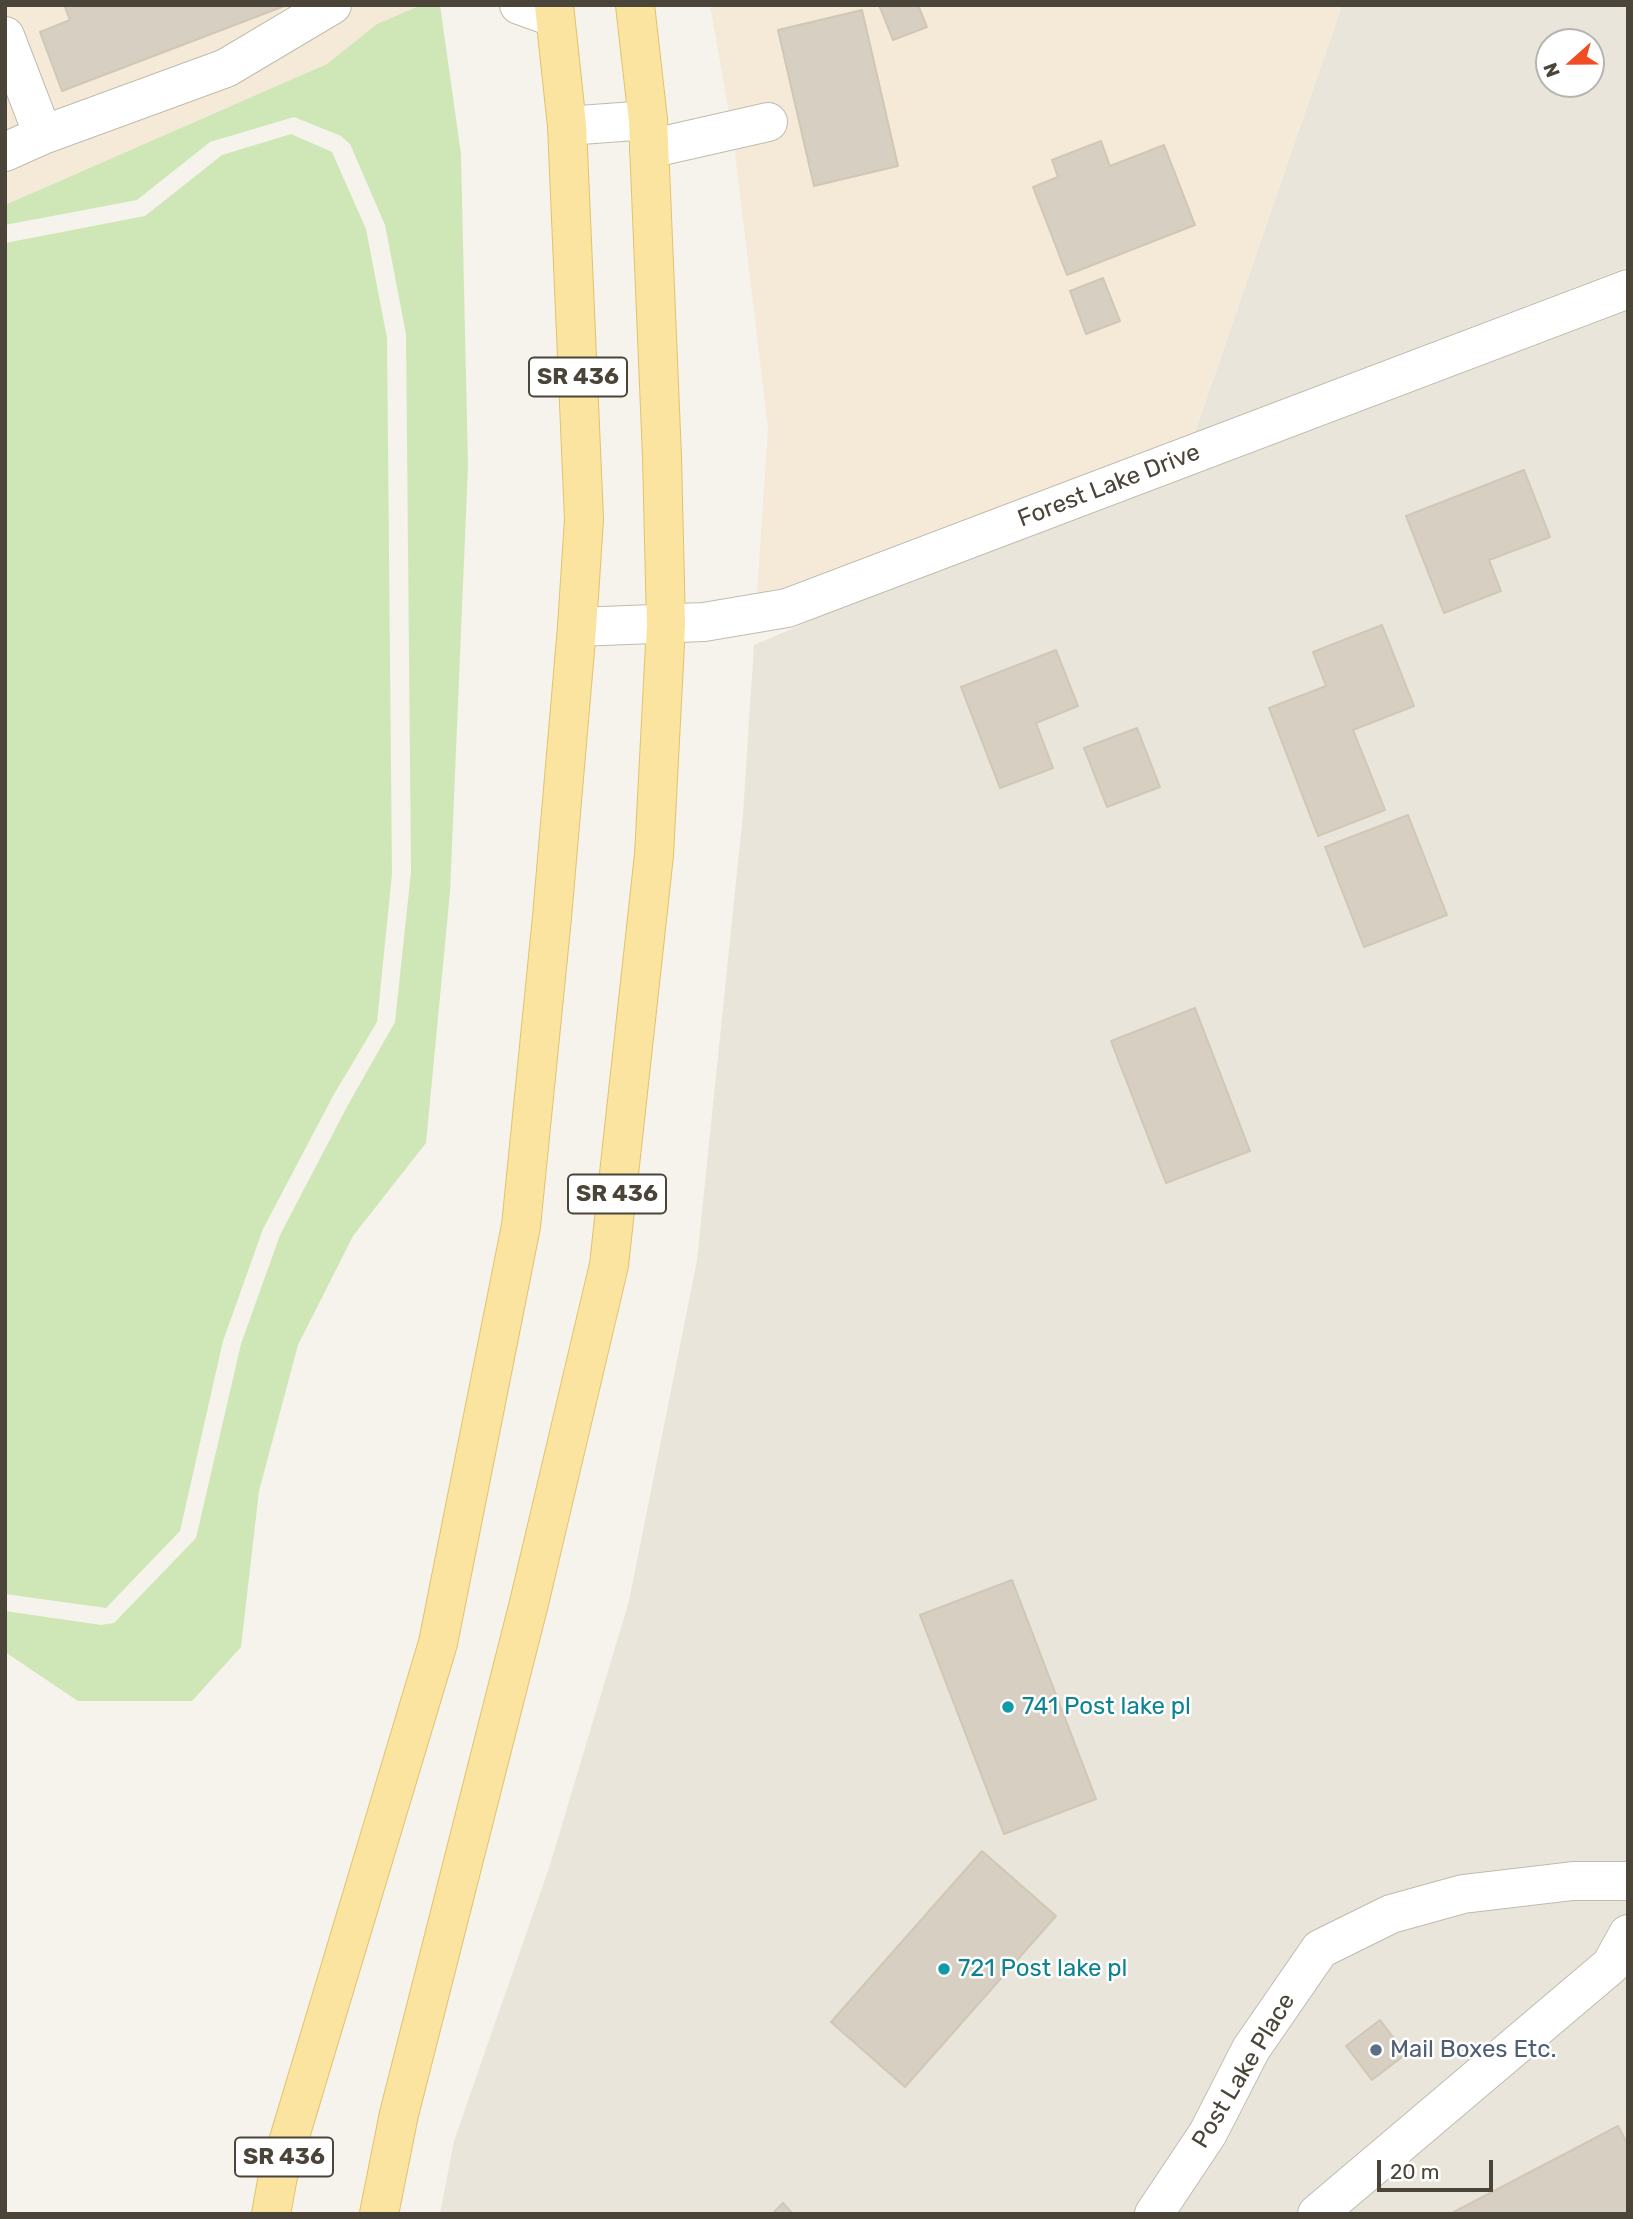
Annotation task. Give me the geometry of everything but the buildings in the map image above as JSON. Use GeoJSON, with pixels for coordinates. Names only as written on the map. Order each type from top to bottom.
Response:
{"type":"FeatureCollection","features":[{"type":"Feature","properties":{"kind":"main road","name":"SR 436"},"geometry":{"type":"LineString","coordinates":[[379,2214],[399,2114],[526,1617],[609,1265],[654,855],[666,625],[662,457],[648,135],[635,5]]}},
{"type":"Feature","properties":{"kind":"main road","name":"SR 436"},"geometry":{"type":"LineString","coordinates":[[271,2214],[278,2176],[438,1643],[520,1226],[551,930],[584,519],[567,126],[554,11]]}},
{"type":"Feature","properties":{"kind":"street"},"geometry":{"type":"LineString","coordinates":[[5,152],[43,135],[226,68],[332,5]]}},
{"type":"Feature","properties":{"kind":"street"},"geometry":{"type":"LineString","coordinates":[[519,5],[554,11]]}},
{"type":"Feature","properties":{"kind":"street"},"geometry":{"type":"LineString","coordinates":[[5,36],[43,135]]}},
{"type":"Feature","properties":{"kind":"street"},"geometry":{"type":"LineString","coordinates":[[567,126],[648,135],[768,122]]}},
{"type":"Feature","properties":{"kind":"street","name":"Forest Lake Drive"},"geometry":{"type":"LineString","coordinates":[[577,627],[666,625],[723,620],[787,608],[1628,289]]}},
{"type":"Feature","properties":{"kind":"street","name":"Post Lake Place"},"geometry":{"type":"LineString","coordinates":[[1154,2214],[1208,2133],[1251,2049],[1320,1950],[1391,1914],[1463,1894],[1573,1881],[1628,1881]]}},
{"type":"Feature","properties":{"kind":"street"},"geometry":{"type":"LineString","coordinates":[[1317,2214],[1611,1965],[1628,1934]]}},
{"type":"Feature","properties":{"kind":"shaded area"},"geometry":{"type":"Polygon","coordinates":[[[5,5],[421,5],[377,24],[328,64],[5,205],[5,5]]]}},
{"type":"Feature","properties":{"kind":"shaded area"},"geometry":{"type":"Polygon","coordinates":[[[710,5],[1342,5],[1195,432],[782,588],[757,593],[768,428],[733,136],[710,5]]]}},
{"type":"Feature","properties":{"kind":"shaded area"},"geometry":{"type":"Polygon","coordinates":[[[1342,5],[1628,5],[1628,267],[1195,432],[1342,5]]]}},
{"type":"Feature","properties":{"kind":"shaded area"},"geometry":{"type":"Polygon","coordinates":[[[1628,309],[1628,2214],[440,2214],[454,2141],[549,1868],[629,1601],[697,1260],[743,814],[754,645],[833,611],[1628,309]]]}},
{"type":"Feature","properties":{"kind":"green space"},"geometry":{"type":"Polygon","coordinates":[[[421,5],[440,5],[461,154],[468,466],[450,892],[426,1143],[353,1236],[298,1345],[259,1491],[241,1647],[192,1701],[78,1701],[5,1652],[5,1611],[101,1625],[114,1623],[196,1538],[241,1344],[280,1235],[395,1022],[411,872],[406,334],[385,225],[350,144],[341,136],[294,117],[210,142],[137,200],[5,225],[5,205],[327,64],[377,24],[421,5]]]}},
{"type":"Feature","properties":{"kind":"green space"},"geometry":{"type":"Polygon","coordinates":[[[291,134],[332,152],[366,229],[387,338],[392,874],[377,1022],[333,1096],[263,1229],[223,1341],[180,1531],[106,1608],[5,1594],[5,243],[145,216],[222,155],[291,134]]]}},
{"type":"Feature","properties":{"kind":"place","name":"741 Post lake pl"},"geometry":{"type":"Point","coordinates":[1008,1707]}},
{"type":"Feature","properties":{"kind":"place","name":"721 Post lake pl"},"geometry":{"type":"Point","coordinates":[944,1969]}},
{"type":"Feature","properties":{"kind":"place","name":"Mail Boxes Etc."},"geometry":{"type":"Point","coordinates":[1376,2050]}}]}
